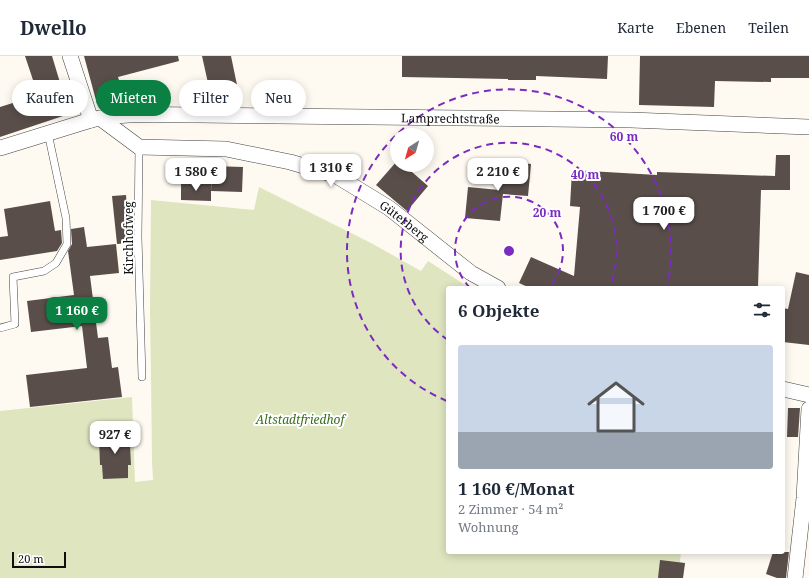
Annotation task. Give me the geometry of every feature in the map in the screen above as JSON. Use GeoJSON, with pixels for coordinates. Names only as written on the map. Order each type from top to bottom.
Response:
{"type":"FeatureCollection","features":[{"type":"Feature","properties":{"kind":"street"},"geometry":{"type":"LineString","coordinates":[[70,56],[95,119],[139,147]]}},
{"type":"Feature","properties":{"kind":"street","name":"Lamprechtstraße"},"geometry":{"type":"LineString","coordinates":[[0,148],[95,119],[128,116],[199,115],[631,120],[809,127]]}},
{"type":"Feature","properties":{"kind":"street","name":"Güterberg"},"geometry":{"type":"LineString","coordinates":[[139,147],[226,149],[290,162],[335,175],[389,208],[471,273],[494,286]]}},
{"type":"Feature","properties":{"kind":"street"},"geometry":{"type":"LineString","coordinates":[[785,389],[809,395]]}},
{"type":"Feature","properties":{"kind":"street"},"geometry":{"type":"LineString","coordinates":[[795,578],[806,499],[809,408]]}},
{"type":"Feature","properties":{"kind":"lane"},"geometry":{"type":"LineString","coordinates":[[0,328],[15,324],[13,277],[44,271],[56,263],[67,244],[66,218],[48,133]]}},
{"type":"Feature","properties":{"kind":"lane","name":"Kirchhofweg"},"geometry":{"type":"LineString","coordinates":[[139,147],[138,237],[142,376]]}},
{"type":"Feature","properties":{"kind":"green space","name":"Altstadtfriedhof"},"geometry":{"type":"Polygon","coordinates":[[[259,187],[371,243],[421,271],[428,261],[467,286],[446,286],[446,554],[681,554],[680,562],[685,564],[683,578],[0,578],[0,411],[132,397],[135,482],[153,480],[150,310],[151,200],[254,210],[259,187]]]}},
{"type":"Feature","properties":{"kind":"building"},"geometry":{"type":"Polygon","coordinates":[[[25,56],[52,56],[59,80],[33,80],[25,56]]]}},
{"type":"Feature","properties":{"kind":"building"},"geometry":{"type":"Polygon","coordinates":[[[84,56],[178,56],[179,61],[118,77],[119,80],[96,80],[96,100],[84,56]]]}},
{"type":"Feature","properties":{"kind":"building"},"geometry":{"type":"Polygon","coordinates":[[[202,56],[231,56],[236,80],[207,80],[202,56]]]}},
{"type":"Feature","properties":{"kind":"building"},"geometry":{"type":"Polygon","coordinates":[[[402,56],[608,56],[607,79],[536,76],[536,80],[402,77],[402,56]]]}},
{"type":"Feature","properties":{"kind":"building"},"geometry":{"type":"Polygon","coordinates":[[[640,56],[809,56],[809,78],[771,78],[771,82],[715,81],[714,107],[639,105],[640,56]]]}},
{"type":"Feature","properties":{"kind":"building"},"geometry":{"type":"Polygon","coordinates":[[[12,103],[12,116],[63,116],[0,137],[0,107],[12,103]]]}},
{"type":"Feature","properties":{"kind":"building"},"geometry":{"type":"Polygon","coordinates":[[[776,155],[790,155],[790,190],[761,190],[758,286],[526,286],[519,283],[531,257],[574,276],[580,207],[570,206],[572,170],[657,175],[657,172],[775,176],[776,155]]]}},
{"type":"Feature","properties":{"kind":"building"},"geometry":{"type":"Polygon","coordinates":[[[502,161],[531,164],[528,196],[503,194],[500,221],[465,218],[468,187],[499,190],[502,161]]]}},
{"type":"Feature","properties":{"kind":"building"},"geometry":{"type":"Polygon","coordinates":[[[212,166],[243,167],[242,192],[211,191],[212,166]]]}},
{"type":"Feature","properties":{"kind":"building"},"geometry":{"type":"Polygon","coordinates":[[[390,169],[390,172],[412,172],[428,186],[407,211],[376,185],[390,169]]]}},
{"type":"Feature","properties":{"kind":"building"},"geometry":{"type":"Polygon","coordinates":[[[181,183],[211,184],[211,201],[181,200],[181,183]]]}},
{"type":"Feature","properties":{"kind":"building"},"geometry":{"type":"Polygon","coordinates":[[[126,195],[130,243],[117,244],[112,196],[126,195]]]}},
{"type":"Feature","properties":{"kind":"building"},"geometry":{"type":"Polygon","coordinates":[[[50,201],[55,231],[61,230],[62,243],[57,251],[0,260],[0,237],[8,236],[4,209],[50,201]]]}},
{"type":"Feature","properties":{"kind":"building"},"geometry":{"type":"Polygon","coordinates":[[[84,227],[87,247],[116,244],[119,273],[90,276],[98,338],[108,337],[112,368],[118,367],[122,397],[30,407],[26,375],[87,368],[82,326],[31,332],[27,301],[74,295],[68,251],[72,244],[71,229],[84,227]]]}},
{"type":"Feature","properties":{"kind":"building"},"geometry":{"type":"Polygon","coordinates":[[[796,272],[809,275],[809,345],[785,342],[785,308],[788,309],[796,272]]]}},
{"type":"Feature","properties":{"kind":"building"},"geometry":{"type":"Polygon","coordinates":[[[788,408],[800,408],[798,437],[787,437],[788,408]]]}},
{"type":"Feature","properties":{"kind":"building"},"geometry":{"type":"Polygon","coordinates":[[[103,432],[127,432],[127,445],[130,445],[131,465],[128,465],[128,478],[103,479],[102,465],[100,465],[99,438],[103,438],[103,432]]]}},
{"type":"Feature","properties":{"kind":"building"},"geometry":{"type":"Polygon","coordinates":[[[785,552],[789,552],[786,578],[777,578],[766,574],[772,554],[785,554],[785,552]]]}},
{"type":"Feature","properties":{"kind":"building"},"geometry":{"type":"Polygon","coordinates":[[[660,560],[685,563],[683,578],[658,578],[660,560]]]}}]}
